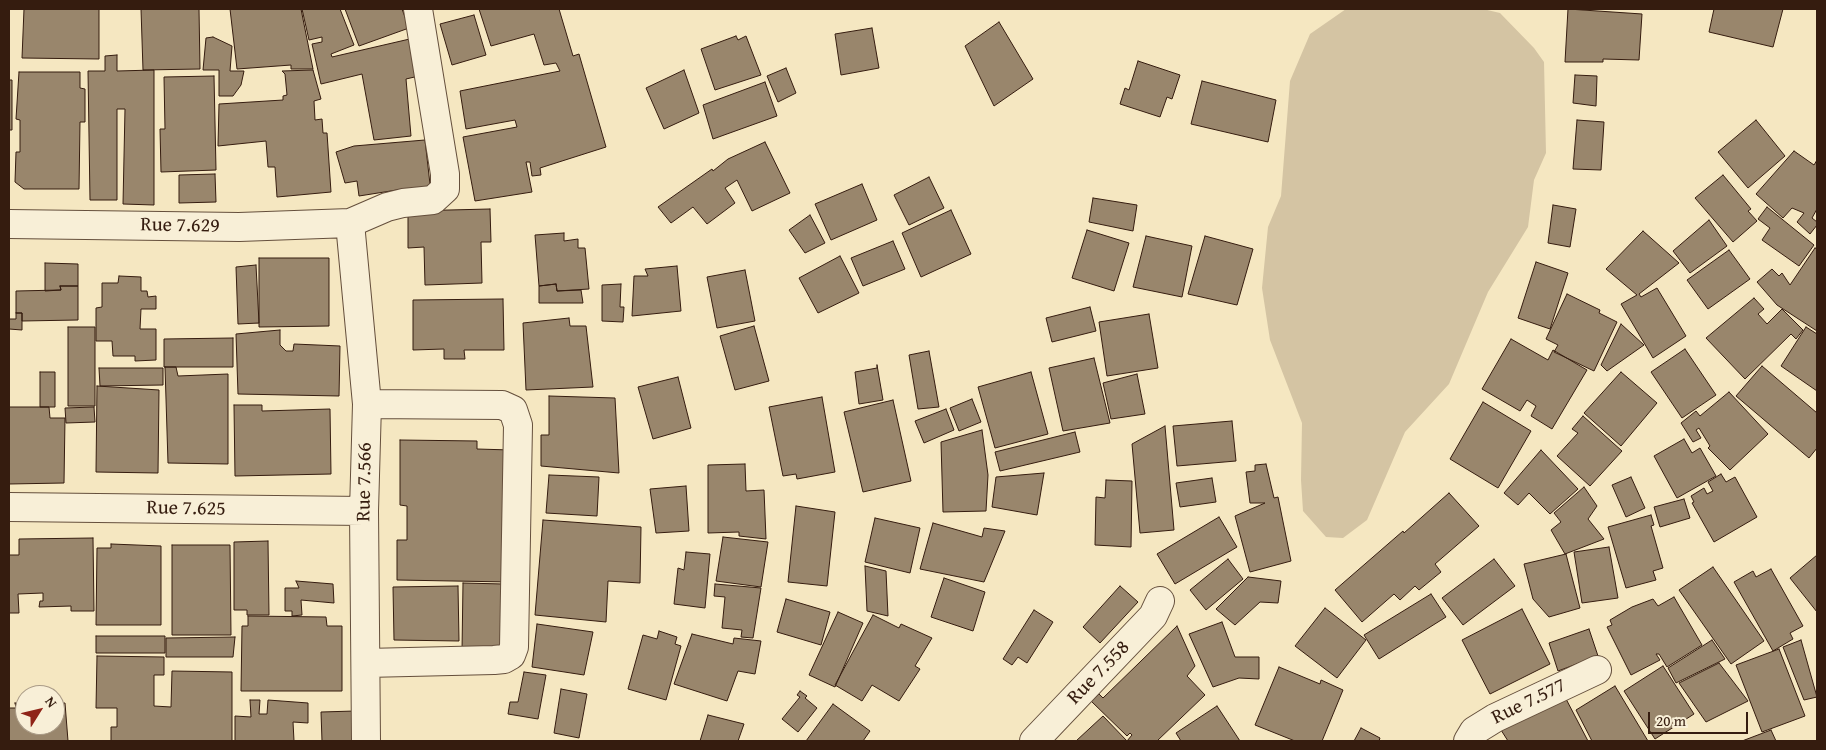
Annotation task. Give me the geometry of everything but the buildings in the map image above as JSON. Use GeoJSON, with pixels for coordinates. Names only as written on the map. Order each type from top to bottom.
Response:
{"type":"FeatureCollection","features":[{"type":"Feature","properties":{"kind":"street"},"geometry":{"type":"LineString","coordinates":[[350,223],[387,207],[403,203],[433,200],[446,189],[446,174],[418,9]]}},
{"type":"Feature","properties":{"kind":"street","name":"Rue 7.629"},"geometry":{"type":"LineString","coordinates":[[9,224],[239,227],[350,223]]}},
{"type":"Feature","properties":{"kind":"street","name":"Rue 7.566"},"geometry":{"type":"LineString","coordinates":[[350,223],[367,404],[364,511],[366,741]]}},
{"type":"Feature","properties":{"kind":"street"},"geometry":{"type":"LineString","coordinates":[[366,663],[494,660],[511,655],[514,647],[518,425],[513,410],[502,405],[367,404]]}},
{"type":"Feature","properties":{"kind":"street","name":"Rue 7.625"},"geometry":{"type":"LineString","coordinates":[[9,507],[364,511]]}},
{"type":"Feature","properties":{"kind":"street","name":"Rue 7.558"},"geometry":{"type":"LineString","coordinates":[[1034,741],[1153,616],[1160,602]]}},
{"type":"Feature","properties":{"kind":"street","name":"Rue 7.577"},"geometry":{"type":"LineString","coordinates":[[1468,741],[1474,731],[1495,718],[1596,670]]}},
{"type":"Feature","properties":{"kind":"shaded area"},"geometry":{"type":"Polygon","coordinates":[[[1346,9],[1483,9],[1500,13],[1534,48],[1544,62],[1546,153],[1534,180],[1528,227],[1488,292],[1449,384],[1405,432],[1367,520],[1343,538],[1326,537],[1303,511],[1301,480],[1302,423],[1270,340],[1262,288],[1268,227],[1281,196],[1290,81],[1310,34],[1346,9]]]}}]}
